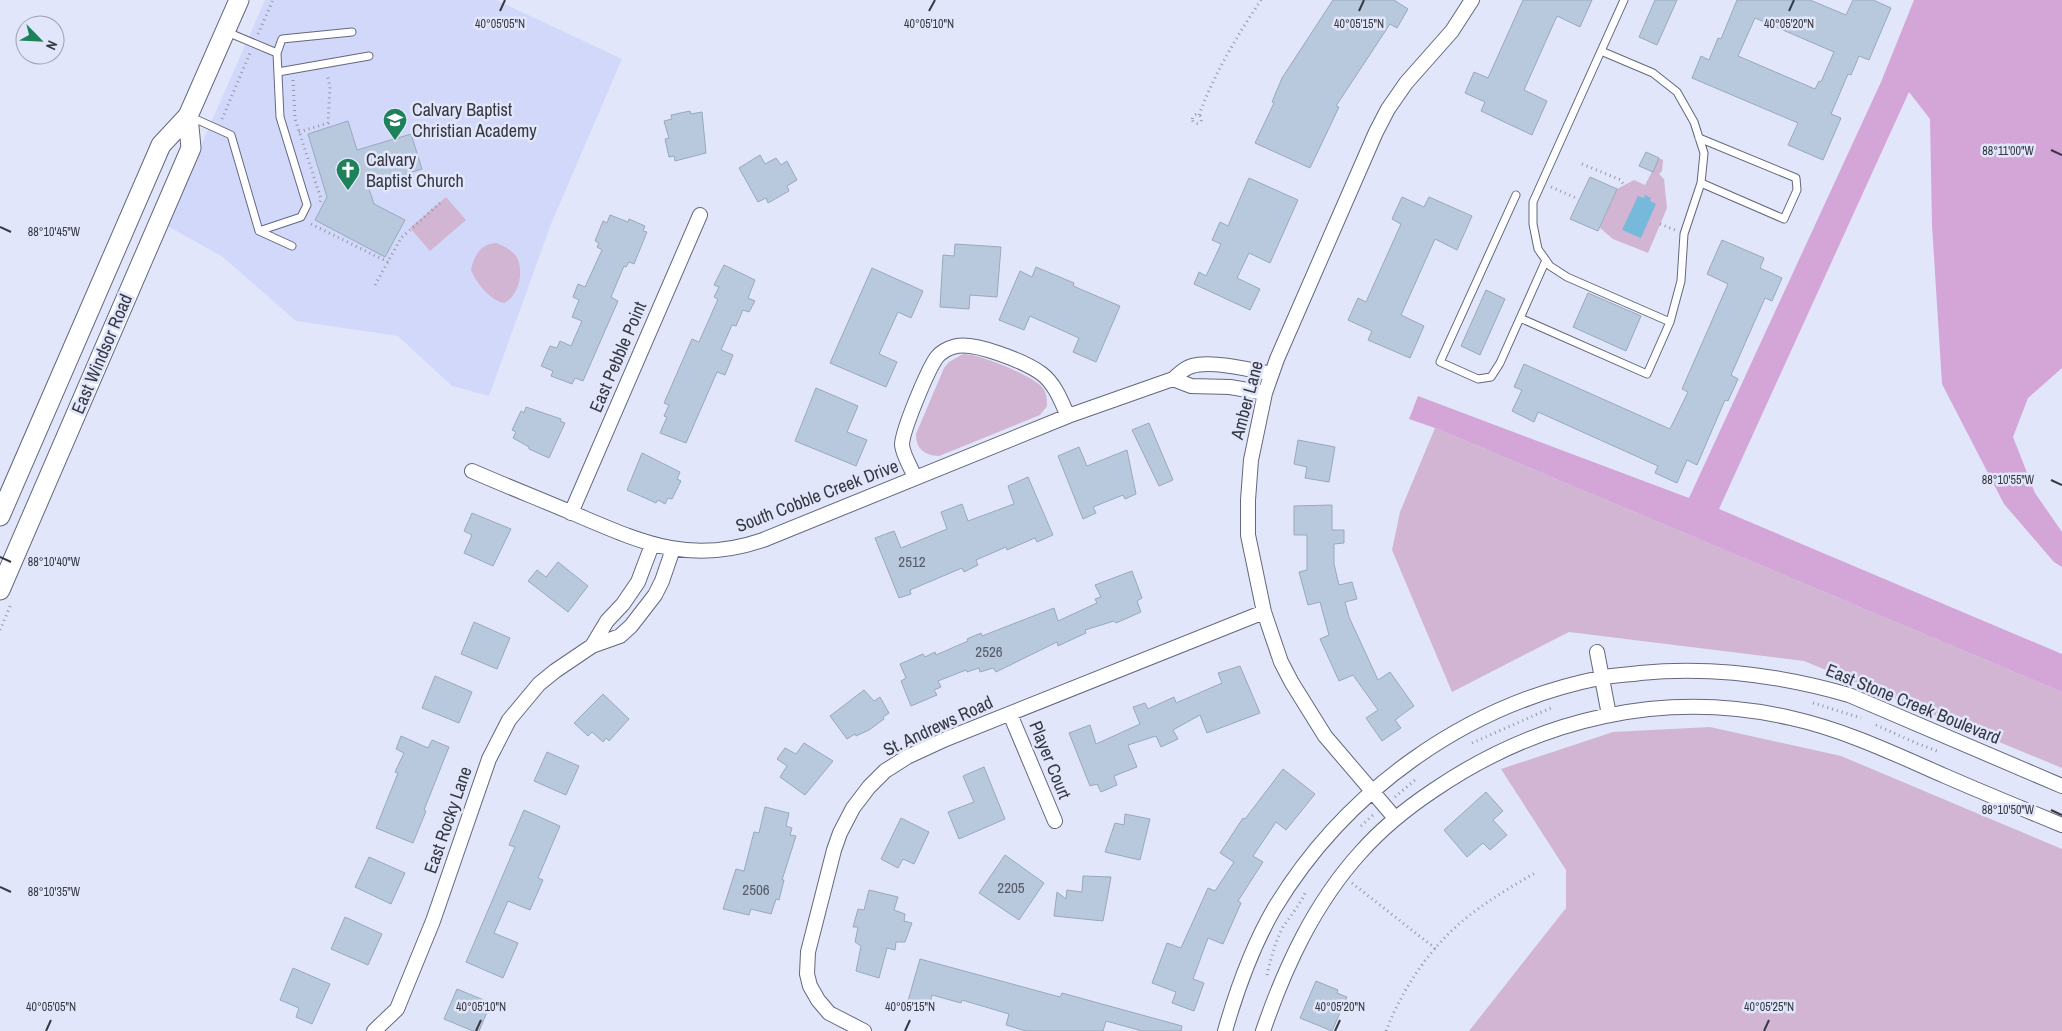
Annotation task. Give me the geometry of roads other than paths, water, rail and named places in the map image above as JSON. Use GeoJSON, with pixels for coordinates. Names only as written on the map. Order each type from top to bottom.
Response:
{"type":"FeatureCollection","features":[{"type":"Feature","properties":{"kind":"main road","name":"East Windsor Road"},"geometry":{"type":"LineString","coordinates":[[0,516],[161,145],[188,116],[239,0]]}},
{"type":"Feature","properties":{"kind":"main road","name":"East Windsor Road"},"geometry":{"type":"LineString","coordinates":[[0,590],[191,148],[188,116]]}},
{"type":"Feature","properties":{"kind":"street","name":"Amber Lane"},"geometry":{"type":"LineString","coordinates":[[1395,818],[1325,736],[1281,662],[1264,612],[1248,535],[1248,500],[1253,444],[1265,393],[1272,374],[1380,124],[1406,83],[1452,30],[1472,0]]}},
{"type":"Feature","properties":{"kind":"street","name":"East Pebble Point"},"geometry":{"type":"LineString","coordinates":[[571,513],[700,215]]}},
{"type":"Feature","properties":{"kind":"street"},"geometry":{"type":"LineString","coordinates":[[915,477],[902,447],[904,429],[938,356],[953,346],[967,344],[983,347],[1032,368],[1043,375],[1053,386],[1068,416]]}},
{"type":"Feature","properties":{"kind":"street","name":"South Cobble Creek Drive"},"geometry":{"type":"LineString","coordinates":[[472,471],[652,546],[718,551],[749,545],[1068,416],[1173,379],[1183,370],[1193,365],[1235,367],[1272,374]]}},
{"type":"Feature","properties":{"kind":"street"},"geometry":{"type":"LineString","coordinates":[[1173,379],[1191,386],[1230,387],[1265,393]]}},
{"type":"Feature","properties":{"kind":"street","name":"East Rocky Lane"},"geometry":{"type":"LineString","coordinates":[[592,646],[607,621],[623,604],[638,582],[652,546]]}},
{"type":"Feature","properties":{"kind":"street","name":"East Rocky Lane"},"geometry":{"type":"LineString","coordinates":[[374,1031],[397,1009],[433,920],[499,737],[522,702],[539,684],[592,646],[620,636],[631,626],[659,588],[673,549]]}},
{"type":"Feature","properties":{"kind":"street","name":"St. Andrews Road"},"geometry":{"type":"LineString","coordinates":[[864,1031],[829,1013],[818,1000],[810,986],[807,974],[808,952],[840,833],[853,808],[869,786],[885,771],[907,757],[946,739],[1264,612]]}},
{"type":"Feature","properties":{"kind":"street"},"geometry":{"type":"LineString","coordinates":[[1597,652],[1609,715]]}},
{"type":"Feature","properties":{"kind":"street","name":"East Stone Creek Boulevard"},"geometry":{"type":"LineString","coordinates":[[1225,1031],[1237,989],[1274,909],[1309,859],[1338,824],[1372,792],[1436,744],[1469,725],[1555,689],[1602,677],[1675,670],[1770,676],[1812,685],[1858,699],[2062,786]]}},
{"type":"Feature","properties":{"kind":"street"},"geometry":{"type":"LineString","coordinates":[[1263,1031],[1293,953],[1315,914],[1342,875],[1361,852],[1395,818],[1456,775],[1493,754],[1533,736],[1566,725],[1609,715],[1666,708],[1706,707],[1748,710],[1790,717],[1821,725],[1864,740],[1980,792],[2062,824]]}},
{"type":"Feature","properties":{"kind":"street","name":"Player Court"},"geometry":{"type":"LineString","coordinates":[[1010,714],[1055,821]]}},
{"type":"Feature","properties":{"kind":"lane"},"geometry":{"type":"LineString","coordinates":[[1624,0],[1533,202],[1533,224],[1538,249],[1550,266],[1567,276],[1670,322]]}},
{"type":"Feature","properties":{"kind":"lane"},"geometry":{"type":"LineString","coordinates":[[225,31],[277,53]]}},
{"type":"Feature","properties":{"kind":"lane"},"geometry":{"type":"LineString","coordinates":[[259,231],[301,217],[307,205],[280,117],[277,53],[282,39],[352,32]]}},
{"type":"Feature","properties":{"kind":"lane"},"geometry":{"type":"LineString","coordinates":[[1520,318],[1647,374],[1670,322],[1681,281],[1684,234],[1701,183],[1704,153],[1694,122],[1676,92],[1653,73],[1601,51]]}},
{"type":"Feature","properties":{"kind":"lane"},"geometry":{"type":"LineString","coordinates":[[278,72],[369,56]]}},
{"type":"Feature","properties":{"kind":"lane"},"geometry":{"type":"LineString","coordinates":[[188,116],[231,135],[259,231],[292,246]]}},
{"type":"Feature","properties":{"kind":"lane"},"geometry":{"type":"LineString","coordinates":[[1699,138],[1796,178],[1796,190],[1784,219],[1701,183]]}},
{"type":"Feature","properties":{"kind":"lane"},"geometry":{"type":"LineString","coordinates":[[1516,195],[1440,362],[1478,379],[1491,377],[1500,363],[1546,260]]}},
{"type":"Feature","properties":{"kind":"place","name":"Calvary Baptist Christian Academy"},"geometry":{"type":"Point","coordinates":[395,141]}},
{"type":"Feature","properties":{"kind":"place","name":"Calvary Baptist Church"},"geometry":{"type":"Point","coordinates":[348,191]}}]}
